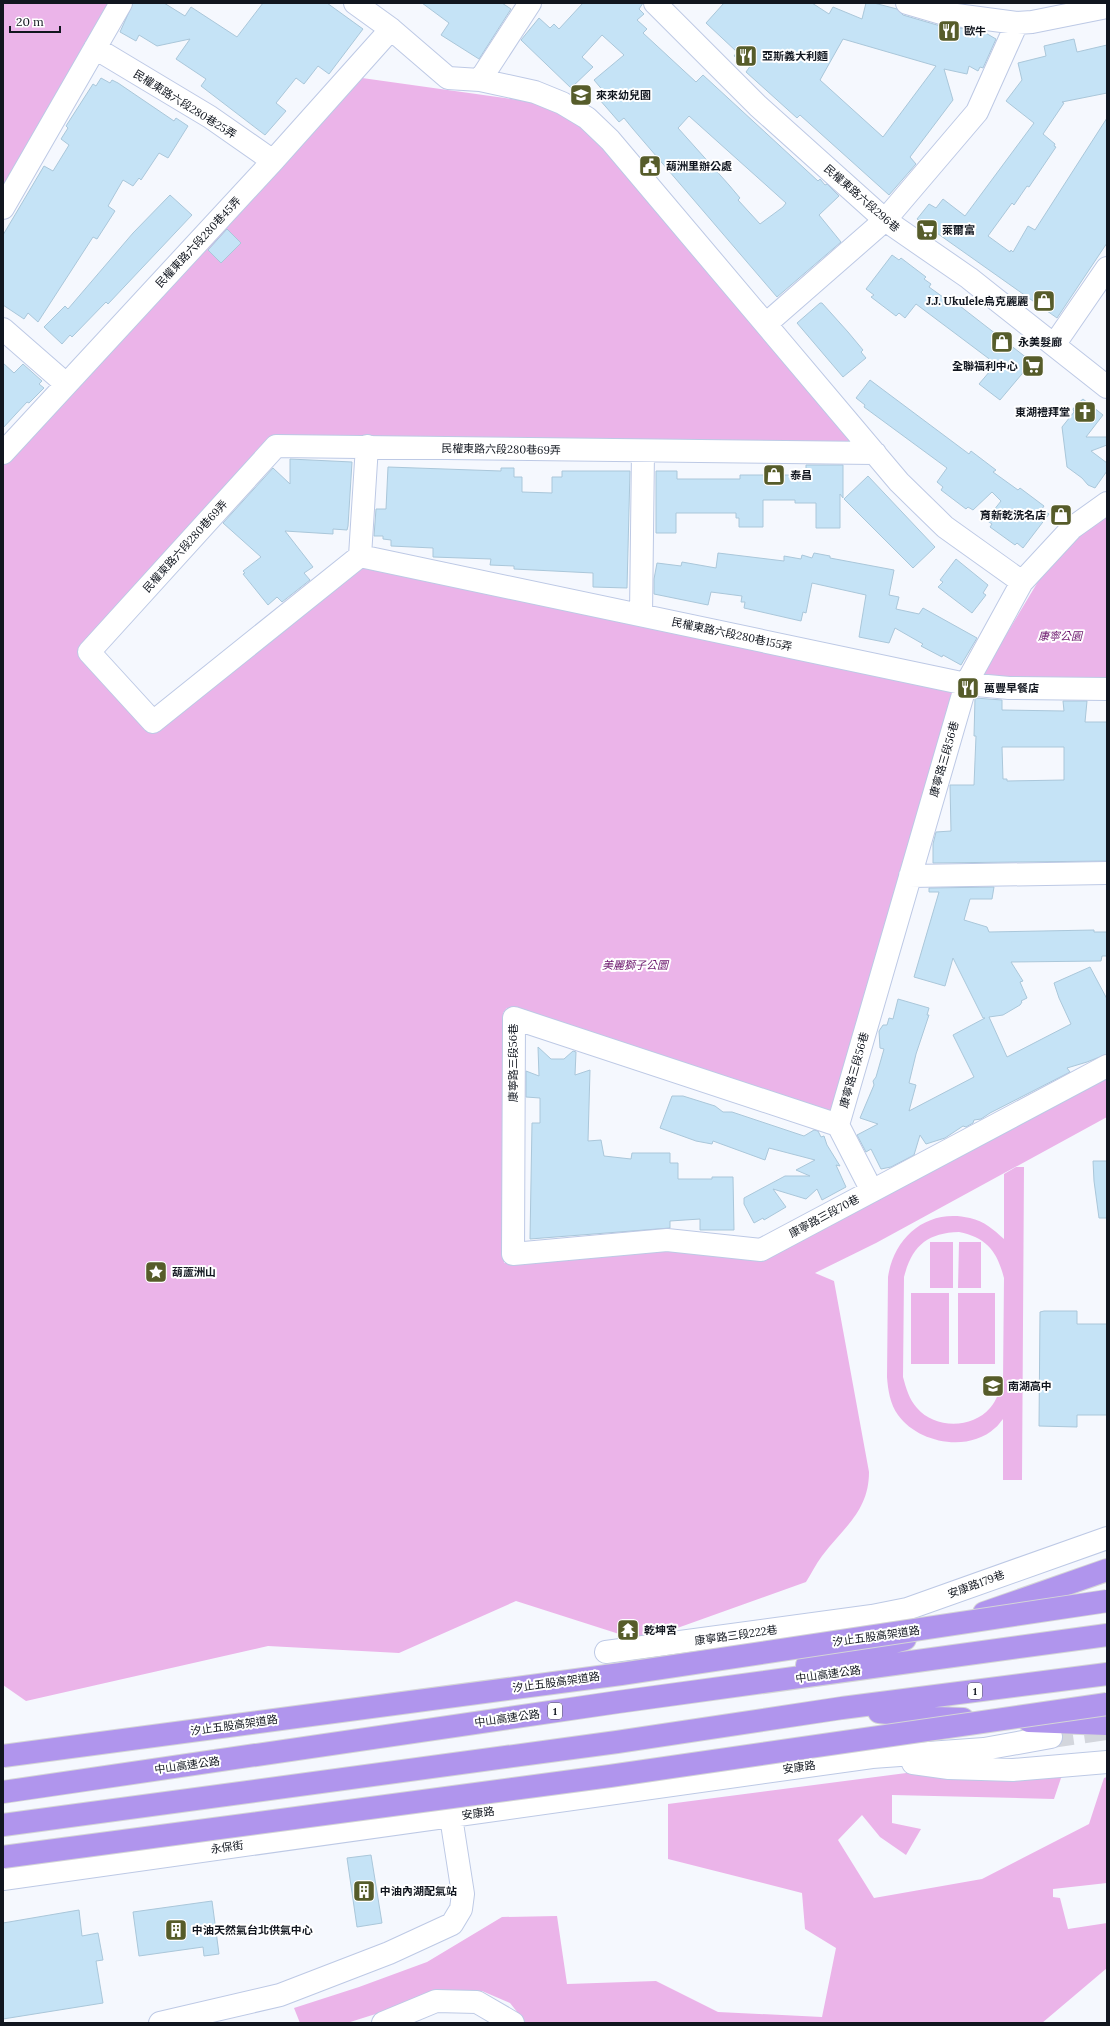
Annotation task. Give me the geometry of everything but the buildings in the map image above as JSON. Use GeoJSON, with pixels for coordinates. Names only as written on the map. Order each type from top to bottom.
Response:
{"type":"FeatureCollection","features":[{"type":"Feature","properties":{"kind":"highway"},"geometry":{"type":"LineString","coordinates":[[704,1691],[896,1642],[1019,1602],[1107,1570]]}},
{"type":"Feature","properties":{"kind":"highway","name":"汐止五股高架道路"},"geometry":{"type":"LineString","coordinates":[[3,1756],[621,1674],[1107,1601]]}},
{"type":"Feature","properties":{"kind":"highway","name":"中山高速公路"},"geometry":{"type":"LineString","coordinates":[[3,1792],[704,1691],[1107,1635]]}},
{"type":"Feature","properties":{"kind":"highway","name":"1"},"geometry":{"type":"LineString","coordinates":[[3,1825],[617,1742],[842,1708],[1107,1674]]}},
{"type":"Feature","properties":{"kind":"highway"},"geometry":{"type":"LineString","coordinates":[[3,1857],[610,1776],[1107,1704]]}},
{"type":"Feature","properties":{"kind":"highway"},"geometry":{"type":"LineString","coordinates":[[842,1708],[935,1718],[1107,1724]]}},
{"type":"Feature","properties":{"kind":"street"},"geometry":{"type":"LineString","coordinates":[[3,208],[121,3]]}},
{"type":"Feature","properties":{"kind":"street"},"geometry":{"type":"LineString","coordinates":[[356,3],[391,29],[448,78],[480,80],[535,92],[562,103],[587,118],[610,140],[899,482],[945,527],[1022,582]]}},
{"type":"Feature","properties":{"kind":"street"},"geometry":{"type":"LineString","coordinates":[[480,80],[530,3]]}},
{"type":"Feature","properties":{"kind":"street","name":"民權東路六段296巷"},"geometry":{"type":"LineString","coordinates":[[655,3],[758,106],[885,220],[969,278],[1107,387]]}},
{"type":"Feature","properties":{"kind":"street"},"geometry":{"type":"LineString","coordinates":[[907,3],[941,13],[1017,23],[1032,22],[1107,7]]}},
{"type":"Feature","properties":{"kind":"street"},"geometry":{"type":"LineString","coordinates":[[766,324],[885,220],[977,112],[1017,23]]}},
{"type":"Feature","properties":{"kind":"street","name":"民權東路六段280巷45弄"},"geometry":{"type":"LineString","coordinates":[[3,453],[273,161],[391,29]]}},
{"type":"Feature","properties":{"kind":"street","name":"民權東路六段280巷25弄"},"geometry":{"type":"LineString","coordinates":[[95,48],[210,117],[273,161]]}},
{"type":"Feature","properties":{"kind":"street"},"geometry":{"type":"LineString","coordinates":[[1054,345],[1107,268]]}},
{"type":"Feature","properties":{"kind":"street"},"geometry":{"type":"LineString","coordinates":[[3,328],[66,384]]}},
{"type":"Feature","properties":{"kind":"street","name":"民權東路六段280巷69弄"},"geometry":{"type":"LineString","coordinates":[[360,556],[153,722],[89,652],[276,446],[875,453]]}},
{"type":"Feature","properties":{"kind":"street"},"geometry":{"type":"LineString","coordinates":[[360,556],[367,446]]}},
{"type":"Feature","properties":{"kind":"street"},"geometry":{"type":"LineString","coordinates":[[641,615],[643,451]]}},
{"type":"Feature","properties":{"kind":"street","name":"康寧路三段56巷"},"geometry":{"type":"LineString","coordinates":[[513,1254],[514,1018],[838,1125],[966,684],[1022,582],[1072,528],[1107,503]]}},
{"type":"Feature","properties":{"kind":"street","name":"民權東路六段280巷155弄"},"geometry":{"type":"LineString","coordinates":[[360,556],[966,684],[1010,688],[1107,689]]}},
{"type":"Feature","properties":{"kind":"street"},"geometry":{"type":"LineString","coordinates":[[910,876],[1107,873]]}},
{"type":"Feature","properties":{"kind":"street","name":"康寧路三段70巷"},"geometry":{"type":"LineString","coordinates":[[513,1254],[668,1240],[761,1250],[1107,1066]]}},
{"type":"Feature","properties":{"kind":"street"},"geometry":{"type":"LineString","coordinates":[[838,1125],[872,1191]]}},
{"type":"Feature","properties":{"kind":"street","name":"安康路179巷"},"geometry":{"type":"LineString","coordinates":[[842,1621],[906,1609],[1107,1538]]}},
{"type":"Feature","properties":{"kind":"street","name":"康寧路三段222巷"},"geometry":{"type":"LineString","coordinates":[[606,1652],[842,1621]]}},
{"type":"Feature","properties":{"kind":"street","name":"安康路"},"geometry":{"type":"LineString","coordinates":[[160,2023],[280,1995],[389,1953],[452,1924],[461,1909],[463,1894],[451,1817],[872,1757],[984,1749],[1051,1737]]}},
{"type":"Feature","properties":{"kind":"street","name":"安康路"},"geometry":{"type":"LineString","coordinates":[[872,1757],[956,1768],[1013,1770],[1107,1762]]}},
{"type":"Feature","properties":{"kind":"street","name":"永保街"},"geometry":{"type":"LineString","coordinates":[[3,1879],[451,1817]]}},
{"type":"Feature","properties":{"kind":"street"},"geometry":{"type":"LineString","coordinates":[[383,2023],[436,2001],[477,2002],[513,2023]]}},
{"type":"Feature","properties":{"kind":"green space"},"geometry":{"type":"Polygon","coordinates":[[[3,3],[108,3],[3,193],[3,3]]]}},
{"type":"Feature","properties":{"kind":"green space","name":"美麗獅子公圜"},"geometry":{"type":"Polygon","coordinates":[[[355,77],[533,102],[572,120],[597,140],[853,442],[273,441],[83,649],[150,729],[357,562],[956,687],[831,1113],[538,1016],[507,1008],[503,1013],[504,1263],[674,1248],[765,1256],[1107,1075],[1107,1117],[876,1243],[815,1273],[834,1281],[869,1472],[865,1498],[860,1508],[847,1527],[822,1556],[806,1582],[641,1641],[516,1601],[399,1653],[268,1646],[26,1701],[3,1685],[3,462],[355,77]]]}},
{"type":"Feature","properties":{"kind":"green space","name":"康寧公園"},"geometry":{"type":"Polygon","coordinates":[[[1107,516],[1107,683],[987,682],[983,673],[1039,580],[1071,542],[1107,516]]]}},
{"type":"Feature","properties":{"kind":"green space"},"geometry":{"type":"Polygon","coordinates":[[[1016,1167],[1024,1167],[1022,1480],[1003,1480],[1003,1419],[996,1427],[984,1436],[971,1440],[958,1442],[930,1438],[907,1425],[895,1411],[891,1402],[887,1377],[888,1277],[897,1249],[916,1228],[927,1221],[940,1217],[955,1216],[975,1219],[988,1226],[1004,1239],[1004,1174],[1016,1167]],[[959,1232],[948,1233],[938,1235],[922,1243],[911,1257],[904,1277],[903,1377],[914,1405],[933,1420],[943,1423],[964,1423],[974,1420],[982,1415],[995,1402],[1003,1380],[1004,1278],[994,1253],[984,1242],[959,1232]]]}},
{"type":"Feature","properties":{"kind":"green space"},"geometry":{"type":"Polygon","coordinates":[[[930,1242],[953,1242],[953,1288],[930,1288],[930,1242]]]}},
{"type":"Feature","properties":{"kind":"green space"},"geometry":{"type":"Polygon","coordinates":[[[959,1242],[981,1242],[981,1288],[958,1288],[959,1242]]]}},
{"type":"Feature","properties":{"kind":"green space"},"geometry":{"type":"Polygon","coordinates":[[[911,1293],[949,1293],[949,1364],[911,1364],[911,1293]]]}},
{"type":"Feature","properties":{"kind":"green space"},"geometry":{"type":"Polygon","coordinates":[[[958,1293],[995,1293],[995,1364],[958,1364],[958,1293]]]}},
{"type":"Feature","properties":{"kind":"green space"},"geometry":{"type":"Polygon","coordinates":[[[937,1769],[1063,1772],[1054,1799],[892,1795],[892,1823],[921,1829],[906,1855],[880,1837],[862,1815],[838,1840],[874,1898],[982,1879],[1089,1824],[1104,1778],[1107,1777],[1107,1883],[1053,1889],[1053,1897],[1060,1898],[1068,1929],[1107,1923],[1107,1968],[1042,2023],[526,2023],[510,2003],[482,1991],[452,1990],[347,2023],[300,2023],[294,2008],[359,1987],[427,1962],[502,1917],[557,1916],[567,1984],[656,1981],[718,2012],[822,2017],[836,1948],[805,1929],[802,1893],[668,1859],[668,1804],[937,1769]]]}},
{"type":"Feature","properties":{"kind":"tunnel"},"geometry":{"type":"LineString","coordinates":[[1051,1737],[1106,1729]]}},
{"type":"Feature","properties":{"kind":"place","name":"歐牛"},"geometry":{"type":"Point","coordinates":[949,31]}},
{"type":"Feature","properties":{"kind":"place","name":"亞斯義大利麵"},"geometry":{"type":"Point","coordinates":[746,56]}},
{"type":"Feature","properties":{"kind":"place","name":"來來幼兒園"},"geometry":{"type":"Point","coordinates":[581,95]}},
{"type":"Feature","properties":{"kind":"place","name":"葫洲里辦公處"},"geometry":{"type":"Point","coordinates":[650,166]}},
{"type":"Feature","properties":{"kind":"place","name":"萊爾富"},"geometry":{"type":"Point","coordinates":[927,230]}},
{"type":"Feature","properties":{"kind":"place","name":"J.J. Ukulele烏克麗麗"},"geometry":{"type":"Point","coordinates":[1044,301]}},
{"type":"Feature","properties":{"kind":"place","name":"永美髮廊"},"geometry":{"type":"Point","coordinates":[1002,342]}},
{"type":"Feature","properties":{"kind":"place","name":"全聯福利中心"},"geometry":{"type":"Point","coordinates":[1033,366]}},
{"type":"Feature","properties":{"kind":"place","name":"東湖禮拜堂"},"geometry":{"type":"Point","coordinates":[1085,412]}},
{"type":"Feature","properties":{"kind":"place","name":"泰昌"},"geometry":{"type":"Point","coordinates":[774,475]}},
{"type":"Feature","properties":{"kind":"place","name":"育新乾洗名店"},"geometry":{"type":"Point","coordinates":[1061,515]}},
{"type":"Feature","properties":{"kind":"place","name":"萬豐早餐店"},"geometry":{"type":"Point","coordinates":[968,688]}},
{"type":"Feature","properties":{"kind":"place","name":"葫蘆洲山"},"geometry":{"type":"Point","coordinates":[156,1272]}},
{"type":"Feature","properties":{"kind":"place","name":"南湖高中"},"geometry":{"type":"Point","coordinates":[993,1386]}},
{"type":"Feature","properties":{"kind":"place","name":"乾坤宮"},"geometry":{"type":"Point","coordinates":[628,1630]}},
{"type":"Feature","properties":{"kind":"place","name":"中油內湖配氣站"},"geometry":{"type":"Point","coordinates":[364,1891]}},
{"type":"Feature","properties":{"kind":"place","name":"中油天然氣台北供氣中心"},"geometry":{"type":"Point","coordinates":[176,1930]}}]}
